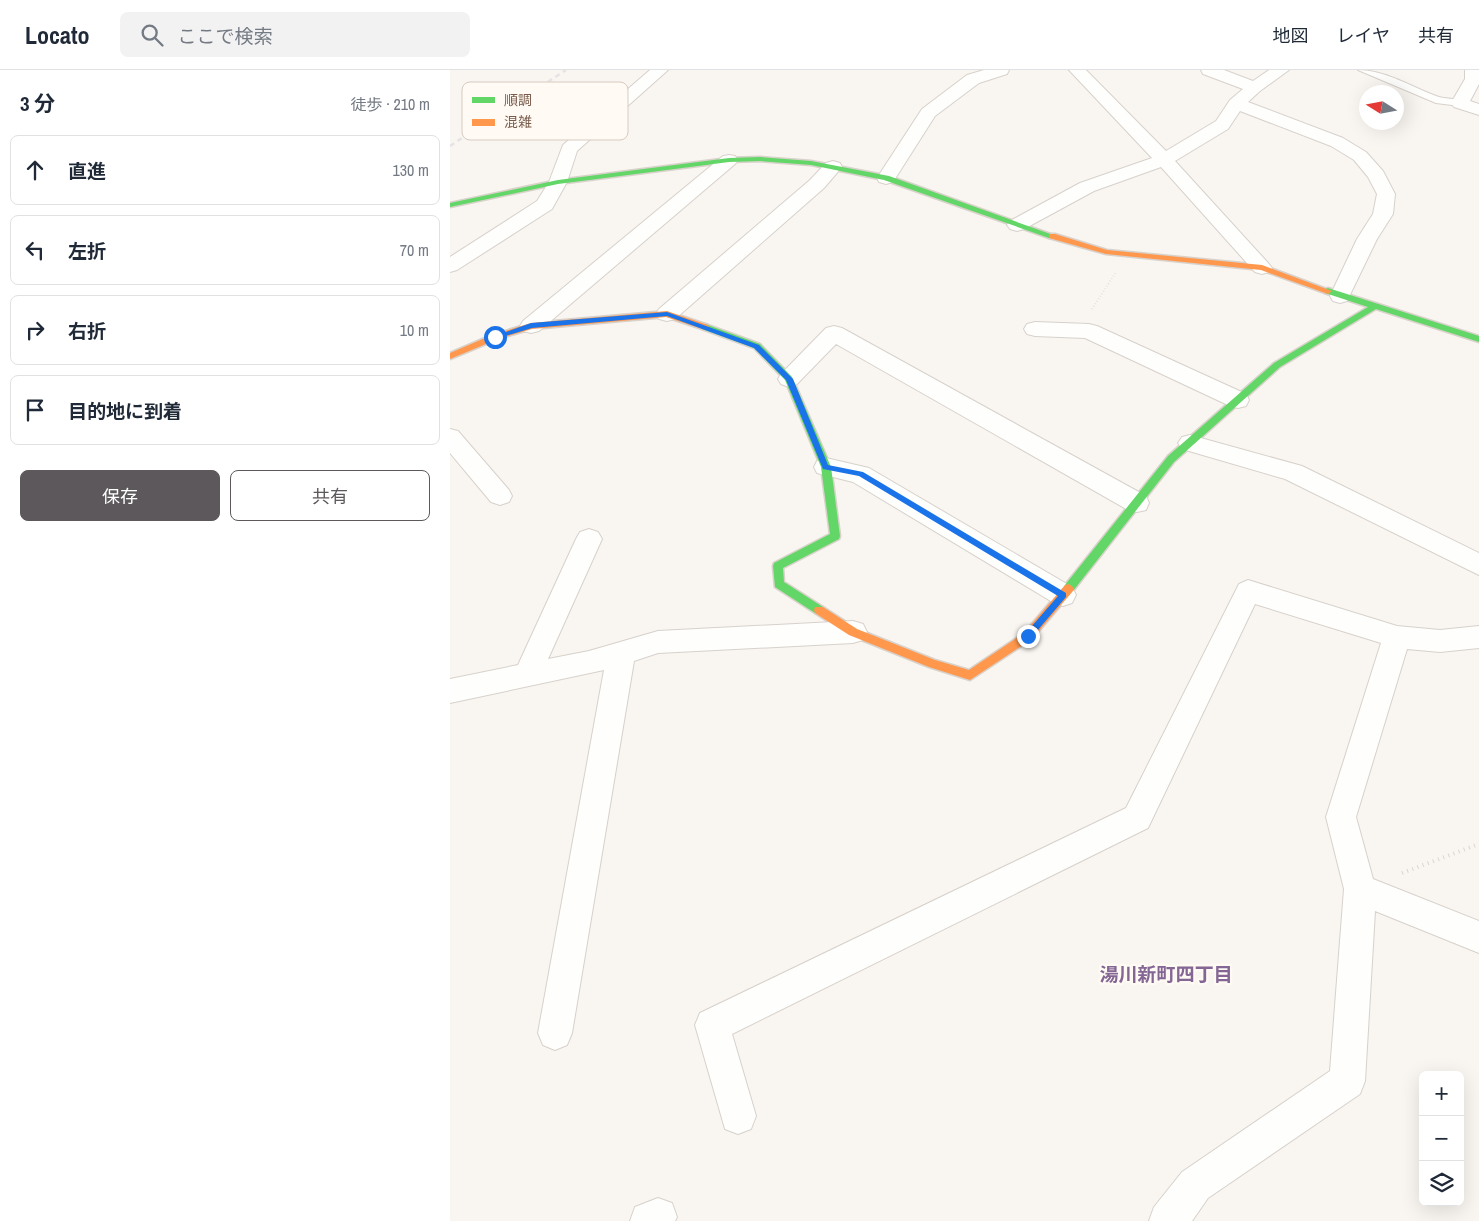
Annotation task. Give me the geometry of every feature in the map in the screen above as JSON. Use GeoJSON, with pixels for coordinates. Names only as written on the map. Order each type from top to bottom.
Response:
{"type":"FeatureCollection","features":[{"type":"Feature","properties":{"kind":"street"},"geometry":{"type":"LineString","coordinates":[[628,97],[660,70]]}},
{"type":"Feature","properties":{"kind":"street"},"geometry":{"type":"LineString","coordinates":[[886,178],[928,113],[973,79],[1001,70]]}},
{"type":"Feature","properties":{"kind":"street"},"geometry":{"type":"LineString","coordinates":[[1077,70],[1164,160],[1262,268]]}},
{"type":"Feature","properties":{"kind":"street"},"geometry":{"type":"LineString","coordinates":[[1210,70],[1254,87]]}},
{"type":"Feature","properties":{"kind":"street"},"geometry":{"type":"LineString","coordinates":[[1017,225],[1087,187],[1164,160],[1222,125],[1236,104],[1254,87],[1281,70]]}},
{"type":"Feature","properties":{"kind":"street"},"geometry":{"type":"LineString","coordinates":[[1473,70],[1474,79],[1460,103],[1479,110]]}},
{"type":"Feature","properties":{"kind":"street"},"geometry":{"type":"LineString","coordinates":[[956,73],[973,79]]}},
{"type":"Feature","properties":{"kind":"street"},"geometry":{"type":"LineString","coordinates":[[1236,104],[1337,142],[1360,156],[1376,175],[1386,194],[1383,214],[1367,239],[1340,296]]}},
{"type":"Feature","properties":{"kind":"street"},"geometry":{"type":"LineString","coordinates":[[450,266],[545,205],[558,182],[568,149],[578,140]]}},
{"type":"Feature","properties":{"kind":"street"},"geometry":{"type":"LineString","coordinates":[[450,205],[558,182],[729,160],[760,159],[810,162],[886,178],[942,196],[1017,225],[1106,252],[1262,268],[1340,296],[1479,339]]}},
{"type":"Feature","properties":{"kind":"street"},"geometry":{"type":"LineString","coordinates":[[531,326],[729,160]]}},
{"type":"Feature","properties":{"kind":"street"},"geometry":{"type":"LineString","coordinates":[[667,314],[833,167]]}},
{"type":"Feature","properties":{"kind":"street"},"geometry":{"type":"LineString","coordinates":[[450,356],[495,337],[531,326],[667,314],[757,346],[789,379],[826,467],[835,536],[778,566],[779,584],[853,632],[933,664],[970,675],[1028,636],[1171,459],[1277,365],[1374,307]]}},
{"type":"Feature","properties":{"kind":"street"},"geometry":{"type":"LineString","coordinates":[[1035,329],[1089,331],[1238,400]]}},
{"type":"Feature","properties":{"kind":"street"},"geometry":{"type":"LineString","coordinates":[[789,379],[834,334],[1136,503]]}},
{"type":"Feature","properties":{"kind":"street"},"geometry":{"type":"LineString","coordinates":[[451,441],[500,496]]}},
{"type":"Feature","properties":{"kind":"street"},"geometry":{"type":"LineString","coordinates":[[1190,443],[1293,472],[1479,565]]}},
{"type":"Feature","properties":{"kind":"street"},"geometry":{"type":"LineString","coordinates":[[826,467],[860,474],[1063,595]]}},
{"type":"Feature","properties":{"kind":"street"},"geometry":{"type":"LineString","coordinates":[[527,676],[589,539]]}},
{"type":"Feature","properties":{"kind":"street"},"geometry":{"type":"LineString","coordinates":[[738,1116],[712,1025],[1137,818],[1248,591],[1397,637],[1440,640],[1479,637]]}},
{"type":"Feature","properties":{"kind":"street"},"geometry":{"type":"LineString","coordinates":[[450,691],[589,663],[658,642],[853,632]]}},
{"type":"Feature","properties":{"kind":"street"},"geometry":{"type":"LineString","coordinates":[[1168,1221],[1195,1185],[1347,1081],[1360,890],[1341,817],[1397,637]]}},
{"type":"Feature","properties":{"kind":"street"},"geometry":{"type":"LineString","coordinates":[[555,1033],[622,653]]}},
{"type":"Feature","properties":{"kind":"street"},"geometry":{"type":"LineString","coordinates":[[1360,890],[1479,937]]}},
{"type":"Feature","properties":{"kind":"lane"},"geometry":{"type":"LineString","coordinates":[[1363,70],[1440,101],[1460,103]]}},
{"type":"Feature","properties":{"kind":"path"},"geometry":{"type":"LineString","coordinates":[[1089,331],[1084,321],[1128,254]]}},
{"type":"Feature","properties":{"kind":"path"},"geometry":{"type":"LineString","coordinates":[[1360,890],[1479,844]]}},
{"type":"Feature","properties":{"kind":"railway"},"geometry":{"type":"LineString","coordinates":[[548,82],[566,70]]}},
{"type":"Feature","properties":{"kind":"railway"},"geometry":{"type":"LineString","coordinates":[[450,146],[462,138]]}},
{"type":"Feature","properties":{"kind":"traffic: fast"},"geometry":{"type":"LineString","coordinates":[[450,205],[558,182],[729,160],[760,159],[811,163],[886,178],[1052,236]]}},
{"type":"Feature","properties":{"kind":"traffic: fast"},"geometry":{"type":"LineString","coordinates":[[1328,291],[1479,339]]}},
{"type":"Feature","properties":{"kind":"traffic: fast"},"geometry":{"type":"LineString","coordinates":[[1069,588],[1171,459],[1277,365],[1374,307]]}},
{"type":"Feature","properties":{"kind":"traffic: fast"},"geometry":{"type":"LineString","coordinates":[[705,327],[757,346],[789,379],[826,467],[835,536],[778,566],[779,584],[819,610]]}},
{"type":"Feature","properties":{"kind":"traffic: slow"},"geometry":{"type":"LineString","coordinates":[[1052,236],[1106,252],[1262,268],[1328,291]]}},
{"type":"Feature","properties":{"kind":"traffic: slow"},"geometry":{"type":"LineString","coordinates":[[450,356],[495,337],[531,326],[667,314],[705,327]]}},
{"type":"Feature","properties":{"kind":"traffic: slow"},"geometry":{"type":"LineString","coordinates":[[819,610],[853,632],[933,664],[970,675],[1028,636],[1069,588]]}},
{"type":"Feature","properties":{"kind":"district","name":"湯川新町四丁目"},"geometry":{"type":"Point","coordinates":[1166,974]}},
{"type":"Feature","properties":{"kind":"route"},"geometry":{"type":"LineString","coordinates":[[495,337],[531,326],[667,314],[757,346],[789,379],[826,467],[860,474],[1063,595],[1028,636]]}}]}
